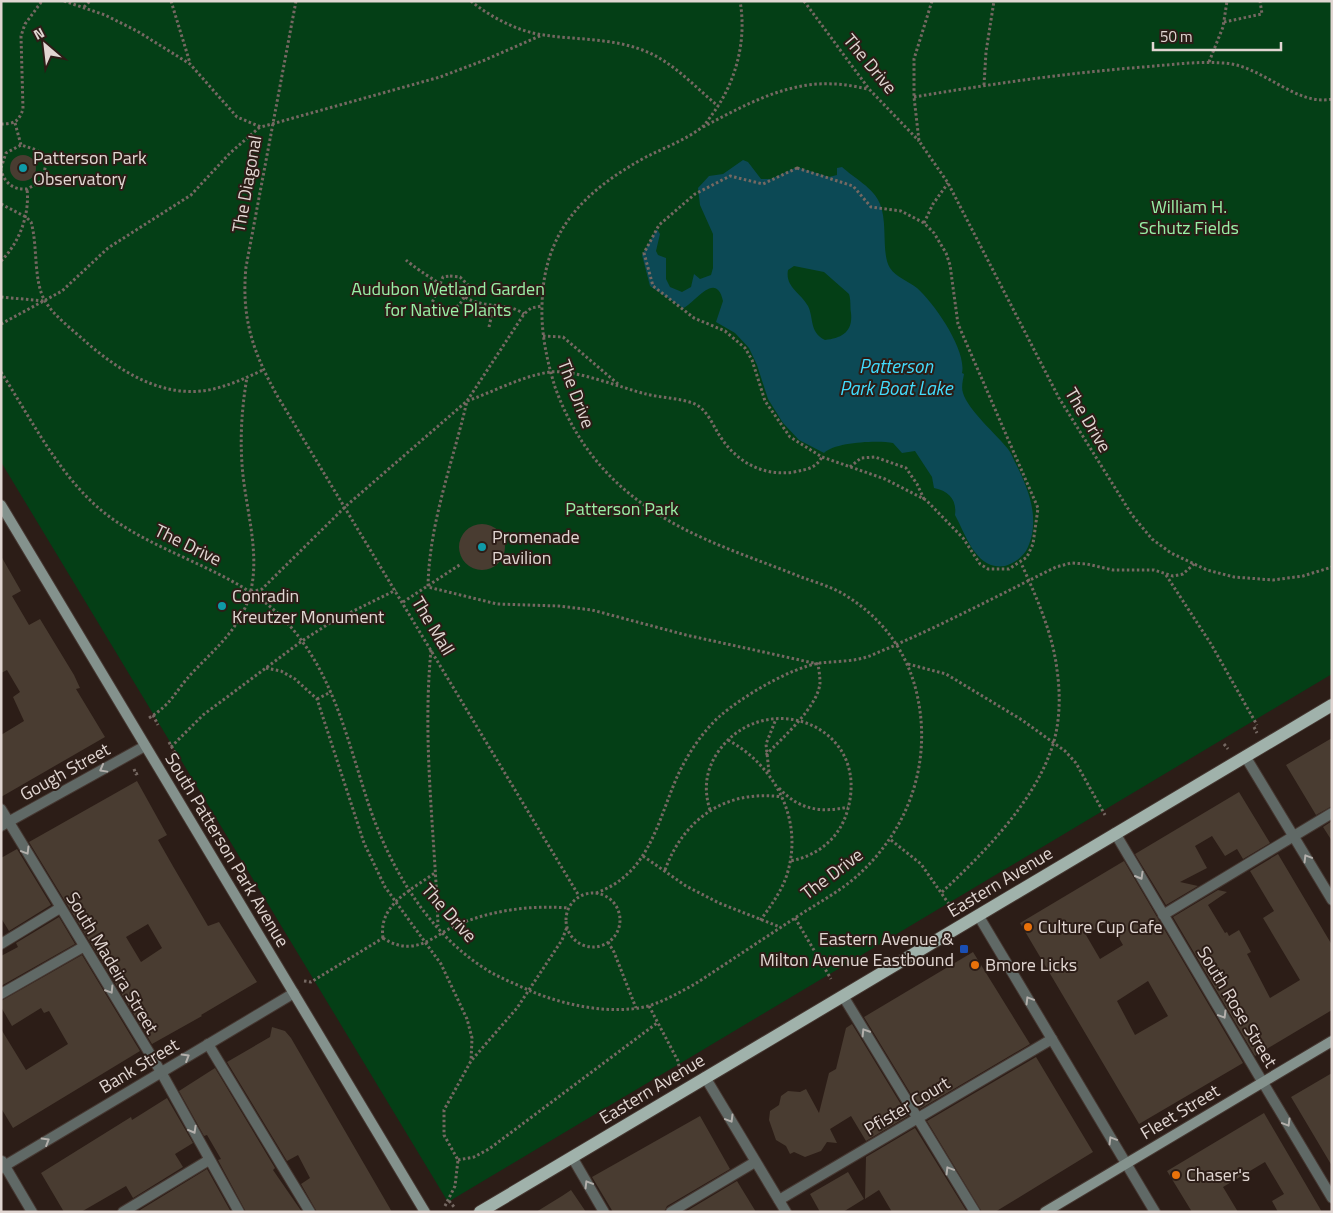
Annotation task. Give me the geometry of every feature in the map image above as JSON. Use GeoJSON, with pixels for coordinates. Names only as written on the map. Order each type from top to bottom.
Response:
{"type":"FeatureCollection","features":[{"type":"Feature","properties":{"kind":"main road","name":"Eastern Avenue"},"geometry":{"type":"LineString","coordinates":[[480,1212],[1332,705]]}},
{"type":"Feature","properties":{"kind":"street","name":"South Patterson Park Avenue"},"geometry":{"type":"LineString","coordinates":[[1,505],[425,1212]]}},
{"type":"Feature","properties":{"kind":"street","name":"Gough Street"},"geometry":{"type":"LineString","coordinates":[[5,824],[146,746]]}},
{"type":"Feature","properties":{"kind":"street"},"geometry":{"type":"LineString","coordinates":[[1246,756],[1332,900]]}},
{"type":"Feature","properties":{"kind":"street","name":"South Madeira Street"},"geometry":{"type":"LineString","coordinates":[[1,809],[5,824],[60,908],[161,1072],[239,1212]]}},
{"type":"Feature","properties":{"kind":"street"},"geometry":{"type":"LineString","coordinates":[[1163,915],[1332,812]]}},
{"type":"Feature","properties":{"kind":"street","name":"South Rose Street"},"geometry":{"type":"LineString","coordinates":[[1115,833],[1332,1198]]}},
{"type":"Feature","properties":{"kind":"street"},"geometry":{"type":"LineString","coordinates":[[1,944],[60,908]]}},
{"type":"Feature","properties":{"kind":"street"},"geometry":{"type":"LineString","coordinates":[[978,915],[1155,1212]]}},
{"type":"Feature","properties":{"kind":"street"},"geometry":{"type":"LineString","coordinates":[[1,994],[83,947]]}},
{"type":"Feature","properties":{"kind":"street","name":"Bank Street"},"geometry":{"type":"LineString","coordinates":[[2,1164],[294,993]]}},
{"type":"Feature","properties":{"kind":"street"},"geometry":{"type":"LineString","coordinates":[[842,996],[975,1212]]}},
{"type":"Feature","properties":{"kind":"street","name":"Pfister Court"},"geometry":{"type":"LineString","coordinates":[[779,1200],[1052,1039]]}},
{"type":"Feature","properties":{"kind":"street","name":"Fleet Street"},"geometry":{"type":"LineString","coordinates":[[1045,1212],[1332,1041]]}},
{"type":"Feature","properties":{"kind":"street"},"geometry":{"type":"LineString","coordinates":[[208,1044],[310,1212]]}},
{"type":"Feature","properties":{"kind":"street"},"geometry":{"type":"LineString","coordinates":[[705,1078],[786,1212]]}},
{"type":"Feature","properties":{"kind":"street"},"geometry":{"type":"LineString","coordinates":[[572,1157],[604,1212]]}},
{"type":"Feature","properties":{"kind":"street"},"geometry":{"type":"LineString","coordinates":[[123,1212],[209,1160]]}},
{"type":"Feature","properties":{"kind":"street"},"geometry":{"type":"LineString","coordinates":[[671,1212],[755,1162]]}},
{"type":"Feature","properties":{"kind":"street"},"geometry":{"type":"LineString","coordinates":[[2,1164],[32,1212]]}},
{"type":"Feature","properties":{"kind":"path"},"geometry":{"type":"LineString","coordinates":[[1,124],[14,123],[20,120],[23,109],[21,36],[25,24],[42,1]]}},
{"type":"Feature","properties":{"kind":"path"},"geometry":{"type":"LineString","coordinates":[[64,1],[137,31],[190,64],[237,117],[261,126]]}},
{"type":"Feature","properties":{"kind":"path"},"geometry":{"type":"LineString","coordinates":[[84,8],[90,1]]}},
{"type":"Feature","properties":{"kind":"path"},"geometry":{"type":"LineString","coordinates":[[171,1],[183,46],[190,64]]}},
{"type":"Feature","properties":{"kind":"path","name":"The Diagonal"},"geometry":{"type":"LineString","coordinates":[[263,370],[253,345],[243,294],[246,267],[272,123],[296,1]]}},
{"type":"Feature","properties":{"kind":"path"},"geometry":{"type":"LineString","coordinates":[[472,1],[490,14],[542,35],[620,43],[644,50],[664,59],[718,106]]}},
{"type":"Feature","properties":{"kind":"path","name":"The Drive"},"geometry":{"type":"LineString","coordinates":[[1,372],[57,459],[96,505],[118,523],[151,543],[251,592],[273,609],[302,641],[331,692],[346,727],[376,827],[400,877],[442,932],[466,955],[491,972],[547,998],[594,1007],[625,1010],[649,1006],[695,984],[848,883],[872,862],[891,840],[905,815],[917,781],[922,749],[922,716],[915,684],[898,644],[882,624],[842,593],[705,539],[670,522],[623,489],[599,467],[580,442],[564,410],[550,372],[544,336],[542,306],[551,250],[564,226],[584,200],[621,171],[703,127],[726,95],[735,73],[740,45],[740,1]]}},
{"type":"Feature","properties":{"kind":"path","name":"The Drive"},"geometry":{"type":"LineString","coordinates":[[804,1],[869,89],[890,108],[919,141],[948,183],[1058,398],[1110,483],[1132,515],[1152,539],[1171,553],[1194,564],[1207,570],[1234,577],[1273,580],[1303,576],[1332,567]]}},
{"type":"Feature","properties":{"kind":"path","name":"The Drive"},"geometry":{"type":"LineString","coordinates":[[919,141],[914,97],[914,59],[932,1]]}},
{"type":"Feature","properties":{"kind":"path"},"geometry":{"type":"LineString","coordinates":[[984,85],[994,1]]}},
{"type":"Feature","properties":{"kind":"path"},"geometry":{"type":"LineString","coordinates":[[1209,62],[1224,22],[1226,1]]}},
{"type":"Feature","properties":{"kind":"path"},"geometry":{"type":"LineString","coordinates":[[1224,22],[1262,14],[1260,1]]}},
{"type":"Feature","properties":{"kind":"path"},"geometry":{"type":"LineString","coordinates":[[1,324],[62,291],[108,248],[191,195],[230,153],[261,126],[440,77],[542,35]]}},
{"type":"Feature","properties":{"kind":"path"},"geometry":{"type":"LineString","coordinates":[[914,97],[984,85],[1088,72],[1209,62],[1239,65],[1264,75],[1303,97],[1332,99]]}},
{"type":"Feature","properties":{"kind":"path"},"geometry":{"type":"LineString","coordinates":[[703,127],[754,101],[783,91],[813,85],[833,84],[869,89]]}},
{"type":"Feature","properties":{"kind":"path"},"geometry":{"type":"LineString","coordinates":[[14,123],[21,145]]}},
{"type":"Feature","properties":{"kind":"path"},"geometry":{"type":"LineString","coordinates":[[21,145],[37,150],[46,164],[42,180],[36,186],[27,190],[13,187],[7,183],[1,169],[6,153],[21,145]]}},
{"type":"Feature","properties":{"kind":"path"},"geometry":{"type":"LineString","coordinates":[[46,164],[66,159]]}},
{"type":"Feature","properties":{"kind":"path"},"geometry":{"type":"LineString","coordinates":[[797,168],[853,186],[871,207],[901,211],[924,223],[934,233],[946,252],[950,265],[958,324],[1038,508],[1033,544],[1027,557],[1021,563],[1000,570],[988,569],[980,564],[951,524],[924,499],[885,479],[822,456],[790,437],[765,401],[752,360],[745,348],[725,331],[694,318],[653,286],[644,253],[659,225],[695,194],[730,176],[763,184],[797,168]]}},
{"type":"Feature","properties":{"kind":"path"},"geometry":{"type":"LineString","coordinates":[[924,223],[933,204],[948,183]]}},
{"type":"Feature","properties":{"kind":"path"},"geometry":{"type":"LineString","coordinates":[[1,261],[6,256],[26,217],[29,205],[27,190]]}},
{"type":"Feature","properties":{"kind":"path"},"geometry":{"type":"LineString","coordinates":[[1,204],[26,217],[33,231],[36,258],[45,301],[100,354],[122,370],[151,384],[178,392],[206,391],[224,387],[263,370]]}},
{"type":"Feature","properties":{"kind":"path"},"geometry":{"type":"LineString","coordinates":[[406,260],[465,297],[478,303],[508,306],[524,314]]}},
{"type":"Feature","properties":{"kind":"path"},"geometry":{"type":"LineString","coordinates":[[443,277],[460,278],[469,286],[465,297],[452,312],[441,314],[432,303],[443,277]]}},
{"type":"Feature","properties":{"kind":"path"},"geometry":{"type":"LineString","coordinates":[[1,297],[45,301]]}},
{"type":"Feature","properties":{"kind":"path"},"geometry":{"type":"LineString","coordinates":[[488,327],[494,304]]}},
{"type":"Feature","properties":{"kind":"path"},"geometry":{"type":"LineString","coordinates":[[251,592],[262,589],[346,506],[467,401],[524,314],[531,308],[542,306]]}},
{"type":"Feature","properties":{"kind":"path"},"geometry":{"type":"LineString","coordinates":[[544,336],[562,337],[619,384]]}},
{"type":"Feature","properties":{"kind":"path","name":"The Mall"},"geometry":{"type":"LineString","coordinates":[[263,370],[579,896]]}},
{"type":"Feature","properties":{"kind":"path"},"geometry":{"type":"LineString","coordinates":[[467,401],[550,372],[619,384],[645,394],[694,404],[703,409],[727,447],[738,458],[756,468],[772,472],[810,469],[817,466],[822,456]]}},
{"type":"Feature","properties":{"kind":"path"},"geometry":{"type":"LineString","coordinates":[[149,718],[163,710],[191,674],[224,642],[242,614],[251,592],[254,552],[241,442],[240,414],[247,377]]}},
{"type":"Feature","properties":{"kind":"path"},"geometry":{"type":"LineString","coordinates":[[428,586],[428,570],[436,521],[467,401]]}},
{"type":"Feature","properties":{"kind":"path"},"geometry":{"type":"LineString","coordinates":[[850,467],[861,458],[875,457],[906,468],[924,499]]}},
{"type":"Feature","properties":{"kind":"path"},"geometry":{"type":"LineString","coordinates":[[942,892],[1002,831],[1033,786],[1050,753],[1053,742],[1058,721],[1058,670],[1051,640],[1021,563]]}},
{"type":"Feature","properties":{"kind":"path"},"geometry":{"type":"LineString","coordinates":[[445,1206],[449,1201],[454,1186],[458,1160],[444,1134],[444,1110],[471,1061],[517,1008],[557,947],[567,927],[569,908],[579,896],[596,893],[621,881],[643,856],[665,810],[677,776],[704,732],[739,700],[775,681],[818,664],[869,656],[898,644],[933,629],[1056,567],[1070,563],[1113,570],[1154,570],[1173,576],[1183,574],[1194,564]]}},
{"type":"Feature","properties":{"kind":"path"},"geometry":{"type":"LineString","coordinates":[[403,602],[461,564]]}},
{"type":"Feature","properties":{"kind":"path"},"geometry":{"type":"LineString","coordinates":[[1165,575],[1211,644],[1255,726],[1256,733]]}},
{"type":"Feature","properties":{"kind":"path"},"geometry":{"type":"LineString","coordinates":[[428,586],[497,604],[559,606],[592,610],[686,635],[818,664]]}},
{"type":"Feature","properties":{"kind":"path"},"geometry":{"type":"LineString","coordinates":[[171,747],[203,715],[302,641],[333,621],[396,590]]}},
{"type":"Feature","properties":{"kind":"path"},"geometry":{"type":"LineString","coordinates":[[431,649],[426,695],[426,745],[436,872],[438,927]]}},
{"type":"Feature","properties":{"kind":"path"},"geometry":{"type":"LineString","coordinates":[[766,755],[798,721],[817,695],[820,684],[818,664]]}},
{"type":"Feature","properties":{"kind":"path"},"geometry":{"type":"LineString","coordinates":[[908,664],[946,674],[1015,715],[1066,751],[1076,763],[1105,815]]}},
{"type":"Feature","properties":{"kind":"path"},"geometry":{"type":"LineString","coordinates":[[266,668],[281,670],[295,679],[317,699],[364,844],[385,887],[441,964],[466,1019],[472,1038],[471,1061]]}},
{"type":"Feature","properties":{"kind":"path"},"geometry":{"type":"LineString","coordinates":[[317,699],[331,692]]}},
{"type":"Feature","properties":{"kind":"path"},"geometry":{"type":"LineString","coordinates":[[153,715],[158,725]]}},
{"type":"Feature","properties":{"kind":"path"},"geometry":{"type":"LineString","coordinates":[[769,773],[766,755],[769,734],[776,720]]}},
{"type":"Feature","properties":{"kind":"path"},"geometry":{"type":"LineString","coordinates":[[710,810],[706,793],[709,770],[728,740],[752,724],[776,720],[798,721],[824,732],[834,741],[848,761],[852,784],[849,807],[840,828],[825,846],[803,859],[790,861]]}},
{"type":"Feature","properties":{"kind":"path"},"geometry":{"type":"LineString","coordinates":[[728,740],[747,752],[769,773],[783,797],[791,832],[790,861],[781,888],[760,920]]}},
{"type":"Feature","properties":{"kind":"path"},"geometry":{"type":"LineString","coordinates":[[169,742],[175,753],[170,755]]}},
{"type":"Feature","properties":{"kind":"path"},"geometry":{"type":"LineString","coordinates":[[1224,744],[1228,750]]}},
{"type":"Feature","properties":{"kind":"path"},"geometry":{"type":"LineString","coordinates":[[134,770],[136,774],[140,772]]}},
{"type":"Feature","properties":{"kind":"path"},"geometry":{"type":"LineString","coordinates":[[776,784],[787,796],[811,809],[823,810],[849,807]]}},
{"type":"Feature","properties":{"kind":"path"},"geometry":{"type":"LineString","coordinates":[[665,870],[679,841],[689,828],[710,810],[723,803],[755,795],[783,797]]}},
{"type":"Feature","properties":{"kind":"path"},"geometry":{"type":"LineString","coordinates":[[891,840],[921,864],[942,892],[950,908]]}},
{"type":"Feature","properties":{"kind":"path"},"geometry":{"type":"LineString","coordinates":[[643,856],[686,886],[710,899],[780,928]]}},
{"type":"Feature","properties":{"kind":"path"},"geometry":{"type":"LineString","coordinates":[[383,938],[384,916],[396,902],[436,872]]}},
{"type":"Feature","properties":{"kind":"path"},"geometry":{"type":"LineString","coordinates":[[567,927],[570,934],[583,945],[595,947],[608,942],[619,928],[619,912],[614,903],[606,896],[596,893]]}},
{"type":"Feature","properties":{"kind":"path"},"geometry":{"type":"LineString","coordinates":[[955,905],[960,912]]}},
{"type":"Feature","properties":{"kind":"path"},"geometry":{"type":"LineString","coordinates":[[383,938],[402,946],[427,943],[442,932],[479,918],[507,911],[537,906],[569,908]]}},
{"type":"Feature","properties":{"kind":"path"},"geometry":{"type":"LineString","coordinates":[[796,918],[831,979]]}},
{"type":"Feature","properties":{"kind":"path"},"geometry":{"type":"LineString","coordinates":[[304,981],[311,982],[383,938]]}},
{"type":"Feature","properties":{"kind":"path"},"geometry":{"type":"LineString","coordinates":[[608,942],[614,952],[636,1008]]}},
{"type":"Feature","properties":{"kind":"path"},"geometry":{"type":"LineString","coordinates":[[649,1006],[678,1061],[681,1077]]}},
{"type":"Feature","properties":{"kind":"path"},"geometry":{"type":"LineString","coordinates":[[458,1160],[474,1157],[489,1149],[658,1023]]}},
{"type":"Feature","properties":{"kind":"path"},"geometry":{"type":"LineString","coordinates":[[449,1201],[455,1208]]}},
{"type":"Feature","properties":{"kind":"green space","name":"Patterson Park"},"geometry":{"type":"Polygon","coordinates":[[[1,1],[1332,1],[1332,674],[448,1202],[1,462],[1,1]]]}},
{"type":"Feature","properties":{"kind":"water","name":"Patterson Park Boat Lake"},"geometry":{"type":"Polygon","coordinates":[[[743,160],[748,162],[761,179],[771,179],[797,167],[829,177],[837,175],[837,168],[842,167],[877,198],[884,220],[886,255],[890,268],[895,274],[917,288],[940,315],[959,352],[962,373],[964,374],[962,391],[966,400],[1009,451],[1026,486],[1032,508],[1033,530],[1026,551],[1017,560],[1005,566],[995,566],[986,563],[979,557],[973,550],[955,515],[955,505],[951,497],[944,491],[934,488],[932,477],[915,451],[902,453],[893,443],[867,442],[837,446],[824,453],[799,440],[783,423],[768,399],[757,365],[749,348],[735,333],[716,322],[723,301],[720,292],[715,288],[704,291],[683,308],[650,286],[642,255],[657,229],[660,234],[656,251],[658,255],[666,258],[666,279],[670,287],[682,292],[691,287],[694,274],[700,279],[711,275],[713,268],[713,234],[700,205],[698,188],[709,176],[723,174],[743,160]],[[794,266],[788,270],[791,285],[808,306],[816,333],[825,340],[837,338],[845,333],[851,320],[849,294],[824,272],[794,266]]]}},
{"type":"Feature","properties":{"kind":"building","name":"Patterson Park Observatory"},"geometry":{"type":"Polygon","coordinates":[[[23,155],[33,158],[36,168],[33,178],[23,181],[13,178],[10,168],[13,158],[23,155]]]}},
{"type":"Feature","properties":{"kind":"building","name":"Promenade Pavilion"},"geometry":{"type":"Polygon","coordinates":[[[482,524],[495,528],[501,534],[505,547],[501,560],[495,566],[482,570],[469,566],[463,560],[459,547],[463,534],[469,528],[482,524]]]}},
{"type":"Feature","properties":{"kind":"building"},"geometry":{"type":"Polygon","coordinates":[[[1,556],[21,591],[12,596],[29,625],[40,619],[74,675],[80,688],[76,689],[105,737],[1,797],[1,735],[24,721],[13,697],[20,692],[7,670],[1,673],[1,556]]]}},
{"type":"Feature","properties":{"kind":"building"},"geometry":{"type":"Polygon","coordinates":[[[1332,738],[1332,806],[1316,815],[1286,765],[1332,738]]]}},
{"type":"Feature","properties":{"kind":"building"},"geometry":{"type":"Polygon","coordinates":[[[137,781],[167,835],[158,840],[208,926],[219,922],[257,982],[152,1044],[29,842],[137,781]],[[148,924],[126,937],[141,962],[162,948],[148,924]]]}},
{"type":"Feature","properties":{"kind":"building"},"geometry":{"type":"Polygon","coordinates":[[[1239,792],[1270,843],[1243,859],[1237,849],[1225,856],[1212,836],[1195,846],[1207,868],[1180,882],[1198,886],[1166,905],[1135,854],[1239,792]]]}},
{"type":"Feature","properties":{"kind":"building"},"geometry":{"type":"Polygon","coordinates":[[[1332,821],[1332,841],[1323,827],[1332,821]]]}},
{"type":"Feature","properties":{"kind":"building"},"geometry":{"type":"Polygon","coordinates":[[[17,849],[51,905],[9,931],[1,918],[1,858],[17,849]]]}},
{"type":"Feature","properties":{"kind":"building"},"geometry":{"type":"Polygon","coordinates":[[[1278,854],[1332,945],[1332,1010],[1255,1056],[1173,917],[1218,890],[1227,892],[1208,905],[1225,933],[1227,932],[1229,936],[1239,930],[1251,952],[1247,954],[1270,998],[1300,980],[1263,918],[1274,911],[1250,871],[1278,854]]]}},
{"type":"Feature","properties":{"kind":"building"},"geometry":{"type":"Polygon","coordinates":[[[1124,861],[1243,1063],[1139,1124],[1020,923],[1124,861]],[[1109,921],[1086,935],[1100,959],[1123,945],[1109,921]],[[1148,981],[1117,1001],[1135,1035],[1168,1016],[1148,981]]]}},
{"type":"Feature","properties":{"kind":"building"},"geometry":{"type":"Polygon","coordinates":[[[59,917],[75,944],[1,986],[1,956],[18,947],[16,943],[59,917]]]}},
{"type":"Feature","properties":{"kind":"building"},"geometry":{"type":"Polygon","coordinates":[[[973,952],[1030,1044],[920,1109],[864,1017],[973,952]]]}},
{"type":"Feature","properties":{"kind":"building"},"geometry":{"type":"Polygon","coordinates":[[[82,955],[140,1051],[13,1128],[1,1108],[1,1029],[26,1070],[68,1044],[49,1011],[44,1013],[41,1008],[12,1026],[1,1007],[1,1001],[82,955]]]}},
{"type":"Feature","properties":{"kind":"building"},"geometry":{"type":"Polygon","coordinates":[[[852,1024],[908,1116],[866,1141],[851,1116],[830,1129],[837,1143],[827,1142],[821,1151],[805,1157],[794,1152],[790,1154],[786,1146],[776,1140],[769,1120],[770,1111],[779,1105],[781,1096],[788,1091],[800,1092],[806,1089],[819,1113],[829,1073],[836,1069],[846,1028],[852,1024]]]}},
{"type":"Feature","properties":{"kind":"building"},"geometry":{"type":"Polygon","coordinates":[[[272,1027],[285,1031],[291,1038],[392,1212],[317,1212],[301,1184],[310,1178],[298,1155],[287,1161],[227,1062],[270,1037],[272,1027]]]}},
{"type":"Feature","properties":{"kind":"building"},"geometry":{"type":"Polygon","coordinates":[[[1036,1057],[1093,1152],[995,1212],[982,1212],[927,1121],[1036,1057]]]}},
{"type":"Feature","properties":{"kind":"building"},"geometry":{"type":"Polygon","coordinates":[[[215,1068],[275,1168],[273,1170],[302,1212],[246,1212],[218,1160],[221,1159],[207,1135],[204,1136],[179,1091],[215,1068]]]}},
{"type":"Feature","properties":{"kind":"building"},"geometry":{"type":"Polygon","coordinates":[[[1332,1073],[1332,1166],[1291,1097],[1332,1073]]]}},
{"type":"Feature","properties":{"kind":"building"},"geometry":{"type":"Polygon","coordinates":[[[167,1098],[193,1143],[175,1154],[183,1167],[133,1198],[126,1186],[81,1212],[64,1212],[41,1173],[131,1117],[132,1120],[167,1098]]]}},
{"type":"Feature","properties":{"kind":"building"},"geometry":{"type":"Polygon","coordinates":[[[1264,1113],[1322,1212],[1278,1212],[1272,1201],[1284,1194],[1265,1162],[1223,1187],[1238,1212],[1192,1212],[1167,1171],[1264,1113]]]}},
{"type":"Feature","properties":{"kind":"building"},"geometry":{"type":"Polygon","coordinates":[[[700,1116],[730,1169],[667,1206],[664,1212],[613,1212],[592,1177],[700,1116]]]}},
{"type":"Feature","properties":{"kind":"building"},"geometry":{"type":"Polygon","coordinates":[[[915,1128],[967,1212],[892,1212],[879,1190],[865,1199],[866,1157],[915,1128]]]}},
{"type":"Feature","properties":{"kind":"building"},"geometry":{"type":"Polygon","coordinates":[[[207,1169],[231,1212],[141,1212],[140,1210],[207,1169]]]}},
{"type":"Feature","properties":{"kind":"building"},"geometry":{"type":"Polygon","coordinates":[[[848,1172],[864,1199],[843,1212],[820,1212],[810,1194],[848,1172]]]}},
{"type":"Feature","properties":{"kind":"building"},"geometry":{"type":"Polygon","coordinates":[[[737,1181],[756,1212],[685,1212],[737,1181]]]}},
{"type":"Feature","properties":{"kind":"building"},"geometry":{"type":"Polygon","coordinates":[[[571,1190],[586,1212],[536,1212],[562,1196],[571,1190]]]}},
{"type":"Feature","properties":{"kind":"place","name":"Patterson Park Observatory"},"geometry":{"type":"Point","coordinates":[23,168]}},
{"type":"Feature","properties":{"kind":"place","name":"Promenade Pavilion"},"geometry":{"type":"Point","coordinates":[482,547]}},
{"type":"Feature","properties":{"kind":"place","name":"Conradin Kreutzer Monument"},"geometry":{"type":"Point","coordinates":[222,606]}},
{"type":"Feature","properties":{"kind":"place","name":"Culture Cup Cafe"},"geometry":{"type":"Point","coordinates":[1028,927]}},
{"type":"Feature","properties":{"kind":"place","name":"Eastern Avenue & Milton Avenue Eastbound"},"geometry":{"type":"Point","coordinates":[964,949]}},
{"type":"Feature","properties":{"kind":"place","name":"Bmore Licks"},"geometry":{"type":"Point","coordinates":[975,965]}},
{"type":"Feature","properties":{"kind":"place","name":"Chaser's"},"geometry":{"type":"Point","coordinates":[1176,1175]}},
{"type":"Feature","properties":{"kind":"park label","name":"William H. Schutz Fields"},"geometry":{"type":"Point","coordinates":[1189,217]}},
{"type":"Feature","properties":{"kind":"park label","name":"Audubon Wetland Garden for Native Plants"},"geometry":{"type":"Point","coordinates":[448,299]}}]}
